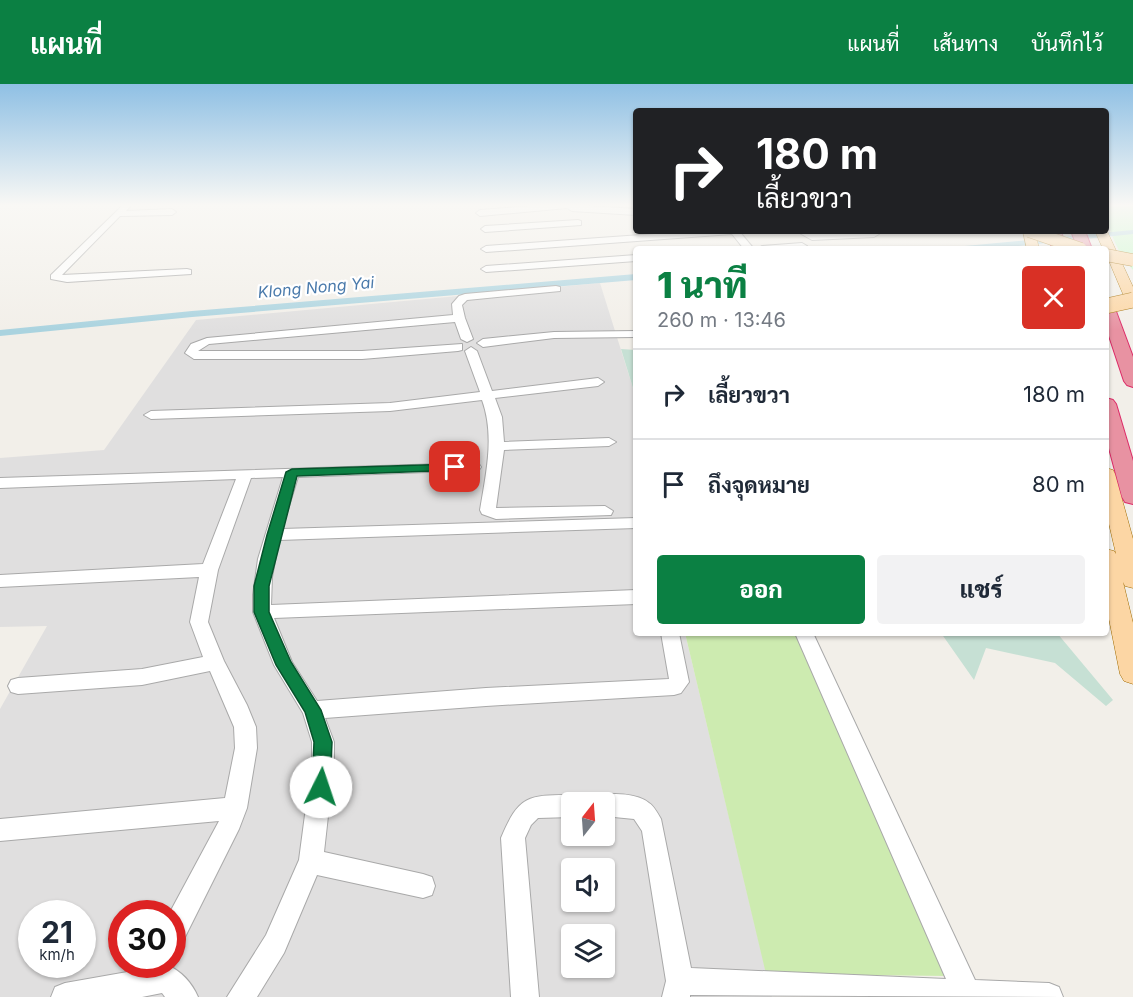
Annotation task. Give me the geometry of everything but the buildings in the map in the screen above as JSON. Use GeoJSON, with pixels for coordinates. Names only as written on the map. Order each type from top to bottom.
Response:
{"type":"FeatureCollection","features":[{"type":"Feature","properties":{"kind":"highway"},"geometry":{"type":"LineString","coordinates":[[1109,314],[1133,381]]}},
{"type":"Feature","properties":{"kind":"highway"},"geometry":{"type":"LineString","coordinates":[[1109,414],[1133,497]]}},
{"type":"Feature","properties":{"kind":"main road"},"geometry":{"type":"LineString","coordinates":[[1111,258],[1133,260]]}},
{"type":"Feature","properties":{"kind":"main road"},"geometry":{"type":"LineString","coordinates":[[1111,258],[1133,275]]}},
{"type":"Feature","properties":{"kind":"main road"},"geometry":{"type":"LineString","coordinates":[[1109,305],[1133,301],[1111,258]]}},
{"type":"Feature","properties":{"kind":"main road"},"geometry":{"type":"LineString","coordinates":[[1109,499],[1133,674]]}},
{"type":"Feature","properties":{"kind":"main road"},"geometry":{"type":"LineString","coordinates":[[1116,556],[1133,580]]}},
{"type":"Feature","properties":{"kind":"street"},"geometry":{"type":"LineString","coordinates":[[85,247],[55,277],[67,279],[187,272]]}},
{"type":"Feature","properties":{"kind":"street"},"geometry":{"type":"LineString","coordinates":[[486,249],[516,247]]}},
{"type":"Feature","properties":{"kind":"street"},"geometry":{"type":"LineString","coordinates":[[588,247],[596,261]]}},
{"type":"Feature","properties":{"kind":"street"},"geometry":{"type":"LineString","coordinates":[[486,269],[633,258]]}},
{"type":"Feature","properties":{"kind":"street"},"geometry":{"type":"LineString","coordinates":[[556,288],[469,296],[457,304],[459,318],[489,395],[495,417],[497,446],[488,507],[492,513],[605,511]]}},
{"type":"Feature","properties":{"kind":"street"},"geometry":{"type":"LineString","coordinates":[[459,318],[207,341],[195,345],[191,353],[362,355],[554,335],[633,334]]}},
{"type":"Feature","properties":{"kind":"street"},"geometry":{"type":"LineString","coordinates":[[152,415],[390,407],[598,382]]}},
{"type":"Feature","properties":{"kind":"street"},"geometry":{"type":"LineString","coordinates":[[497,446],[609,442]]}},
{"type":"Feature","properties":{"kind":"street"},"geometry":{"type":"LineString","coordinates":[[0,483],[474,467]]}},
{"type":"Feature","properties":{"kind":"street"},"geometry":{"type":"LineString","coordinates":[[241,997],[274,944],[311,861],[321,787],[323,742],[312,710],[284,665],[262,612],[261,586],[273,535],[292,472]]}},
{"type":"Feature","properties":{"kind":"street"},"geometry":{"type":"LineString","coordinates":[[186,907],[236,808],[246,748],[245,727],[237,705],[215,662],[199,622],[209,570],[245,474]]}},
{"type":"Feature","properties":{"kind":"street"},"geometry":{"type":"LineString","coordinates":[[273,535],[633,523]]}},
{"type":"Feature","properties":{"kind":"street"},"geometry":{"type":"LineString","coordinates":[[0,581],[209,570]]}},
{"type":"Feature","properties":{"kind":"street"},"geometry":{"type":"LineString","coordinates":[[262,612],[633,597]]}},
{"type":"Feature","properties":{"kind":"street"},"geometry":{"type":"LineString","coordinates":[[312,710],[486,697],[674,687],[679,682],[671,636]]}},
{"type":"Feature","properties":{"kind":"street"},"geometry":{"type":"LineString","coordinates":[[805,636],[967,994]]}},
{"type":"Feature","properties":{"kind":"street"},"geometry":{"type":"LineString","coordinates":[[18,686],[142,677],[215,662]]}},
{"type":"Feature","properties":{"kind":"street"},"geometry":{"type":"LineString","coordinates":[[615,805],[641,810],[652,827],[678,989],[1049,997]]}},
{"type":"Feature","properties":{"kind":"street"},"geometry":{"type":"LineString","coordinates":[[525,997],[513,838],[519,819],[527,810],[538,807],[561,806]]}},
{"type":"Feature","properties":{"kind":"street"},"geometry":{"type":"LineString","coordinates":[[0,830],[236,808]]}},
{"type":"Feature","properties":{"kind":"street"},"geometry":{"type":"LineString","coordinates":[[311,861],[423,886]]}},
{"type":"Feature","properties":{"kind":"street"},"geometry":{"type":"LineString","coordinates":[[65,997],[173,980]]}},
{"type":"Feature","properties":{"kind":"shaded area"},"geometry":{"type":"Polygon","coordinates":[[[600,283],[633,388],[633,636],[686,636],[772,997],[0,997],[0,709],[47,626],[0,627],[0,458],[104,450],[196,320],[600,283]]]}},
{"type":"Feature","properties":{"kind":"green space"},"geometry":{"type":"Polygon","coordinates":[[[1118,247],[1133,247],[1133,270],[1118,247]]]}},
{"type":"Feature","properties":{"kind":"green space"},"geometry":{"type":"Polygon","coordinates":[[[621,349],[633,350],[633,388],[621,349]]]}},
{"type":"Feature","properties":{"kind":"green space"},"geometry":{"type":"Polygon","coordinates":[[[686,636],[797,636],[948,976],[766,974],[686,636]]]}},
{"type":"Feature","properties":{"kind":"green space"},"geometry":{"type":"Polygon","coordinates":[[[943,636],[1060,636],[1113,700],[1106,706],[1055,663],[986,648],[974,680],[943,636]]]}},
{"type":"Feature","properties":{"kind":"waterway","name":"Klong Nong Yai"},"geometry":{"type":"LineString","coordinates":[[0,333],[192,314],[633,277]]}},
{"type":"Feature","properties":{"kind":"route"},"geometry":{"type":"LineString","coordinates":[[321,787],[323,742],[312,710],[284,665],[262,612],[260,598],[273,535],[292,472],[455,467]]}}]}
